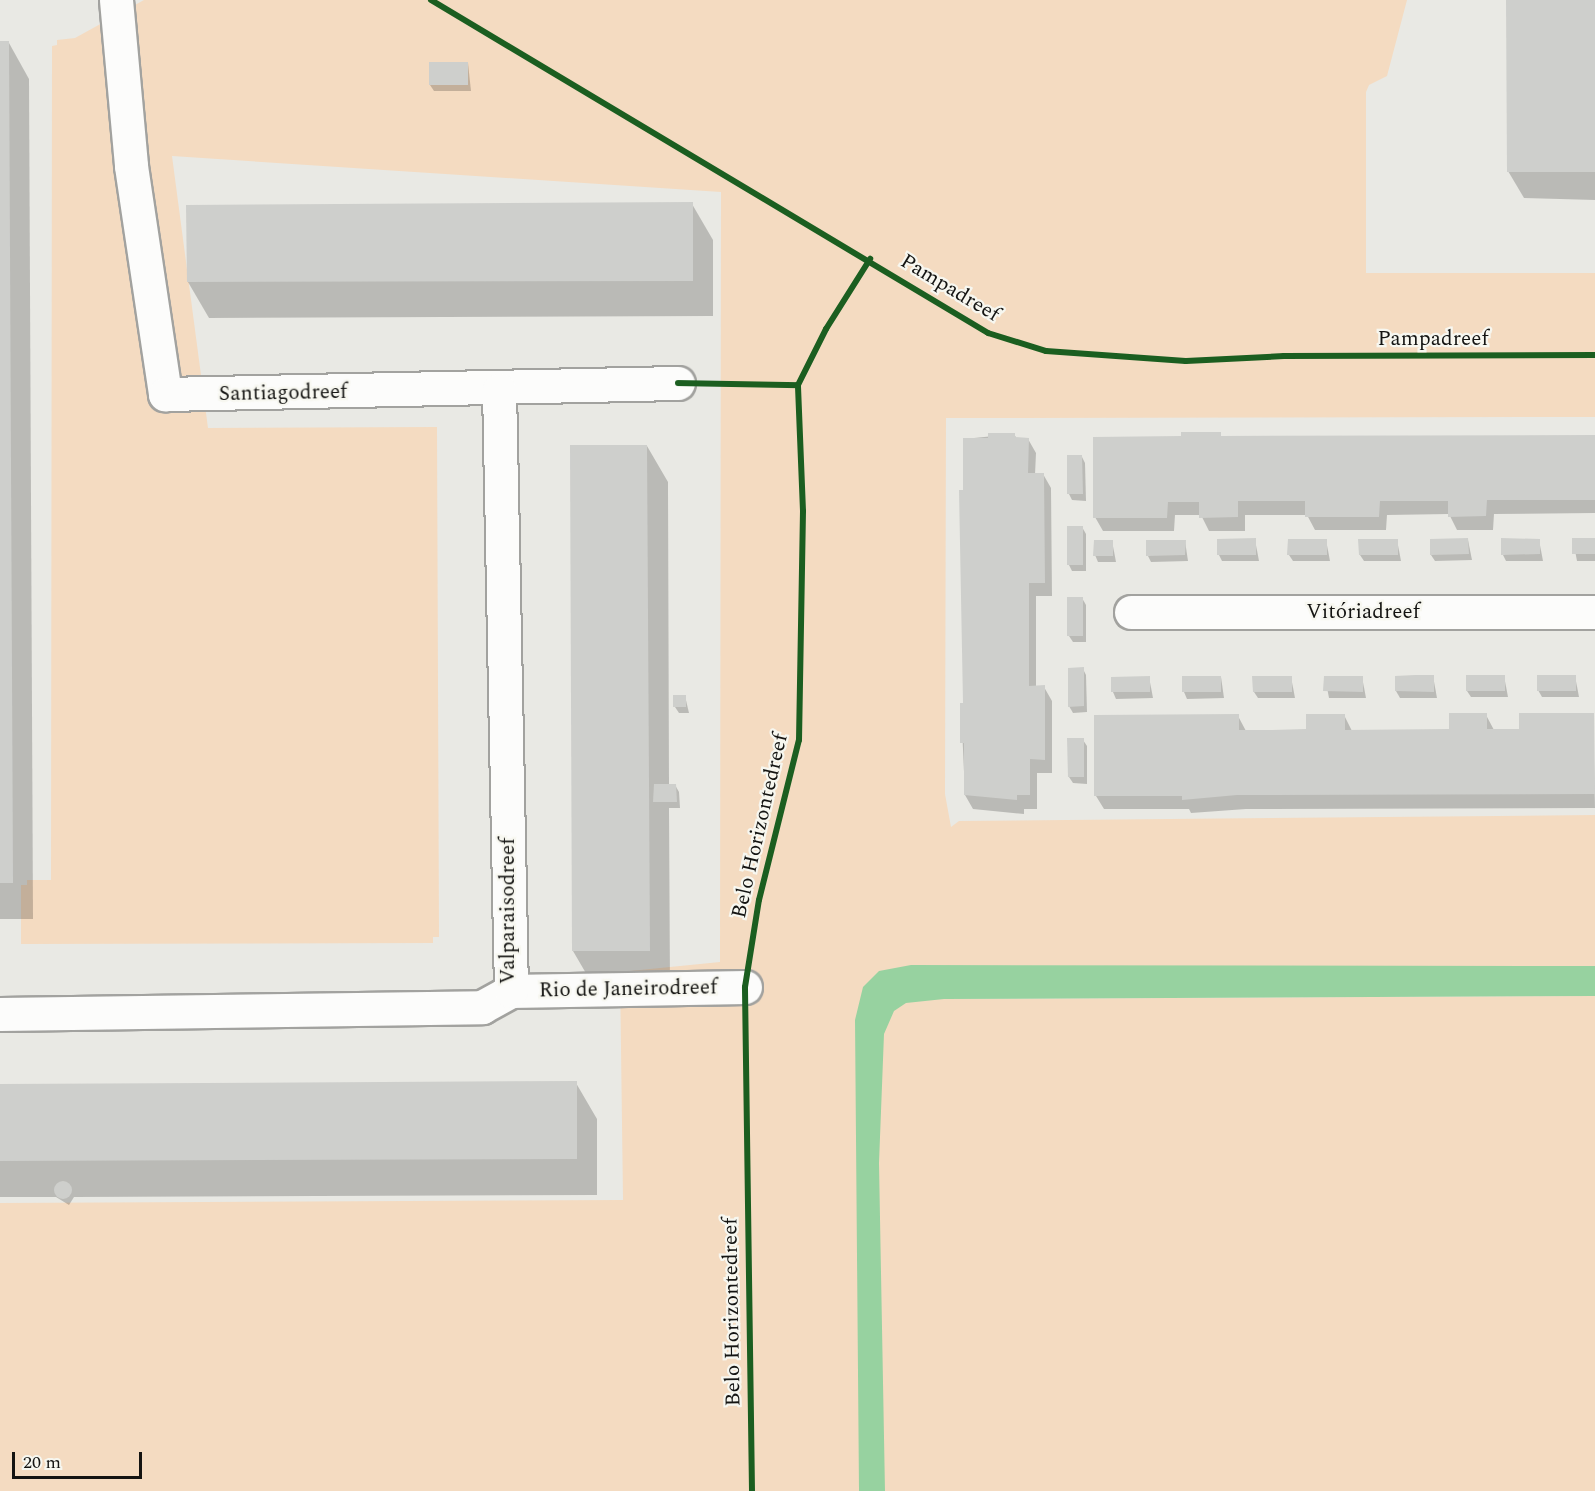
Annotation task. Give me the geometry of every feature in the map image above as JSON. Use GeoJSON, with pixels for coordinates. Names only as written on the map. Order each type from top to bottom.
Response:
{"type":"FeatureCollection","features":[{"type":"Feature","properties":{"kind":"street","name":"Santiagodreef"},"geometry":{"type":"LineString","coordinates":[[116,0],[131,166],[165,394],[499,390],[678,383]]}},
{"type":"Feature","properties":{"kind":"street","name":"Valparaisodreef"},"geometry":{"type":"LineString","coordinates":[[0,1014],[482,1007],[512,991],[499,390]]}},
{"type":"Feature","properties":{"kind":"street","name":"Vitóriadreef"},"geometry":{"type":"LineString","coordinates":[[1131,612],[1595,612]]}},
{"type":"Feature","properties":{"kind":"street","name":"Rio de Janeirodreef"},"geometry":{"type":"LineString","coordinates":[[512,991],[745,987]]}},
{"type":"Feature","properties":{"kind":"shaded area"},"geometry":{"type":"Polygon","coordinates":[[[144,0],[1407,0],[1387,76],[1369,85],[1366,92],[1366,273],[1595,273],[1595,417],[946,418],[945,794],[951,827],[959,821],[1595,815],[1595,966],[951,966],[951,999],[1595,996],[1595,1491],[0,1491],[0,1203],[623,1200],[620,972],[720,962],[721,192],[172,156],[208,428],[437,427],[439,937],[433,937],[433,943],[21,944],[21,885],[27,885],[27,880],[51,880],[52,46],[57,45],[57,40],[75,38],[144,0]]]}},
{"type":"Feature","properties":{"kind":"shaded area"},"geometry":{"type":"Polygon","coordinates":[[[911,965],[1595,966],[1595,996],[944,999],[906,1003],[894,1011],[884,1034],[879,1163],[885,1491],[859,1491],[855,1020],[863,987],[879,971],[911,965]]]}},
{"type":"Feature","properties":{"kind":"building"},"geometry":{"type":"Polygon","coordinates":[[[1506,0],[1595,0],[1595,172],[1507,172],[1506,0]]]}},
{"type":"Feature","properties":{"kind":"building"},"geometry":{"type":"Polygon","coordinates":[[[0,41],[9,41],[13,883],[0,883],[0,41]]]}},
{"type":"Feature","properties":{"kind":"building"},"geometry":{"type":"Polygon","coordinates":[[[429,62],[468,62],[468,85],[429,85],[429,62]]]}},
{"type":"Feature","properties":{"kind":"building"},"geometry":{"type":"Polygon","coordinates":[[[693,202],[693,281],[187,282],[186,205],[693,202]]]}},
{"type":"Feature","properties":{"kind":"building"},"geometry":{"type":"Polygon","coordinates":[[[1181,432],[1221,432],[1221,436],[1595,435],[1595,500],[1487,500],[1486,516],[1448,517],[1448,501],[1380,501],[1379,517],[1305,517],[1305,501],[1238,501],[1238,517],[1199,518],[1199,502],[1168,502],[1167,518],[1093,518],[1093,437],[1181,436],[1181,432]]]}},
{"type":"Feature","properties":{"kind":"building"},"geometry":{"type":"Polygon","coordinates":[[[988,433],[1015,433],[1015,437],[1029,438],[1028,473],[1044,473],[1045,583],[1029,583],[1029,686],[1045,685],[1045,760],[1030,759],[1030,795],[1017,795],[1017,800],[964,795],[964,743],[960,743],[960,703],[963,703],[959,490],[963,490],[963,438],[988,438],[988,433]]]}},
{"type":"Feature","properties":{"kind":"building"},"geometry":{"type":"Polygon","coordinates":[[[570,445],[647,445],[650,951],[572,951],[570,445]]]}},
{"type":"Feature","properties":{"kind":"building"},"geometry":{"type":"Polygon","coordinates":[[[1067,455],[1082,455],[1083,494],[1067,494],[1067,455]]]}},
{"type":"Feature","properties":{"kind":"building"},"geometry":{"type":"Polygon","coordinates":[[[1067,526],[1083,526],[1083,565],[1067,565],[1067,526]]]}},
{"type":"Feature","properties":{"kind":"building"},"geometry":{"type":"Polygon","coordinates":[[[1256,538],[1256,555],[1217,555],[1217,539],[1256,538]]]}},
{"type":"Feature","properties":{"kind":"building"},"geometry":{"type":"Polygon","coordinates":[[[1468,538],[1469,554],[1430,555],[1430,539],[1468,538]]]}},
{"type":"Feature","properties":{"kind":"building"},"geometry":{"type":"Polygon","coordinates":[[[1501,538],[1540,539],[1540,554],[1501,555],[1501,538]]]}},
{"type":"Feature","properties":{"kind":"building"},"geometry":{"type":"Polygon","coordinates":[[[1572,538],[1595,538],[1595,554],[1572,554],[1572,538]]]}},
{"type":"Feature","properties":{"kind":"building"},"geometry":{"type":"Polygon","coordinates":[[[1288,539],[1327,539],[1327,555],[1287,555],[1288,539]]]}},
{"type":"Feature","properties":{"kind":"building"},"geometry":{"type":"Polygon","coordinates":[[[1358,539],[1398,539],[1398,555],[1359,555],[1358,539]]]}},
{"type":"Feature","properties":{"kind":"building"},"geometry":{"type":"Polygon","coordinates":[[[1094,540],[1113,540],[1113,556],[1093,556],[1094,540]]]}},
{"type":"Feature","properties":{"kind":"building"},"geometry":{"type":"Polygon","coordinates":[[[1146,540],[1186,540],[1185,555],[1146,556],[1146,540]]]}},
{"type":"Feature","properties":{"kind":"building"},"geometry":{"type":"Polygon","coordinates":[[[1067,597],[1083,597],[1083,636],[1067,636],[1067,597]]]}},
{"type":"Feature","properties":{"kind":"building"},"geometry":{"type":"Polygon","coordinates":[[[1084,667],[1084,706],[1068,707],[1068,668],[1084,667]]]}},
{"type":"Feature","properties":{"kind":"building"},"geometry":{"type":"Polygon","coordinates":[[[1434,675],[1434,692],[1395,691],[1395,676],[1434,675]]]}},
{"type":"Feature","properties":{"kind":"building"},"geometry":{"type":"Polygon","coordinates":[[[1466,675],[1505,675],[1505,691],[1466,691],[1466,675]]]}},
{"type":"Feature","properties":{"kind":"building"},"geometry":{"type":"Polygon","coordinates":[[[1537,675],[1576,675],[1576,691],[1537,691],[1537,675]]]}},
{"type":"Feature","properties":{"kind":"building"},"geometry":{"type":"Polygon","coordinates":[[[1150,676],[1150,692],[1111,692],[1111,677],[1150,676]]]}},
{"type":"Feature","properties":{"kind":"building"},"geometry":{"type":"Polygon","coordinates":[[[1182,676],[1221,676],[1221,692],[1182,692],[1182,676]]]}},
{"type":"Feature","properties":{"kind":"building"},"geometry":{"type":"Polygon","coordinates":[[[1252,676],[1292,676],[1292,692],[1253,692],[1252,676]]]}},
{"type":"Feature","properties":{"kind":"building"},"geometry":{"type":"Polygon","coordinates":[[[1324,676],[1363,676],[1363,692],[1323,691],[1324,676]]]}},
{"type":"Feature","properties":{"kind":"building"},"geometry":{"type":"Polygon","coordinates":[[[673,695],[686,695],[686,707],[673,707],[673,695]]]}},
{"type":"Feature","properties":{"kind":"building"},"geometry":{"type":"Polygon","coordinates":[[[1449,713],[1487,713],[1487,729],[1519,729],[1519,713],[1594,713],[1595,794],[1237,795],[1182,800],[1182,796],[1094,796],[1094,715],[1239,714],[1239,730],[1272,730],[1306,729],[1306,714],[1345,714],[1345,730],[1449,729],[1449,713]]]}},
{"type":"Feature","properties":{"kind":"building"},"geometry":{"type":"Polygon","coordinates":[[[1067,738],[1084,738],[1084,777],[1068,777],[1067,738]]]}},
{"type":"Feature","properties":{"kind":"building"},"geometry":{"type":"Polygon","coordinates":[[[654,784],[676,784],[677,802],[653,802],[654,784]]]}},
{"type":"Feature","properties":{"kind":"building"},"geometry":{"type":"Polygon","coordinates":[[[577,1081],[577,1159],[0,1161],[0,1084],[577,1081]]]}},
{"type":"Feature","properties":{"kind":"building"},"geometry":{"type":"Polygon","coordinates":[[[59,1181],[67,1181],[72,1186],[70,1197],[59,1199],[54,1194],[54,1186],[59,1181]]]}},
{"type":"Feature","properties":{"kind":"cycle path","name":"Pampadreef"},"geometry":{"type":"LineString","coordinates":[[431,0],[988,333],[1046,351],[1186,361],[1284,356],[1595,355]]}},
{"type":"Feature","properties":{"kind":"cycle path","name":"Belo Horizontedreef"},"geometry":{"type":"LineString","coordinates":[[752,1491],[745,987],[759,900],[799,740],[803,511],[798,385],[826,329],[870,259]]}},
{"type":"Feature","properties":{"kind":"cycle path"},"geometry":{"type":"LineString","coordinates":[[678,383],[798,385]]}}]}
